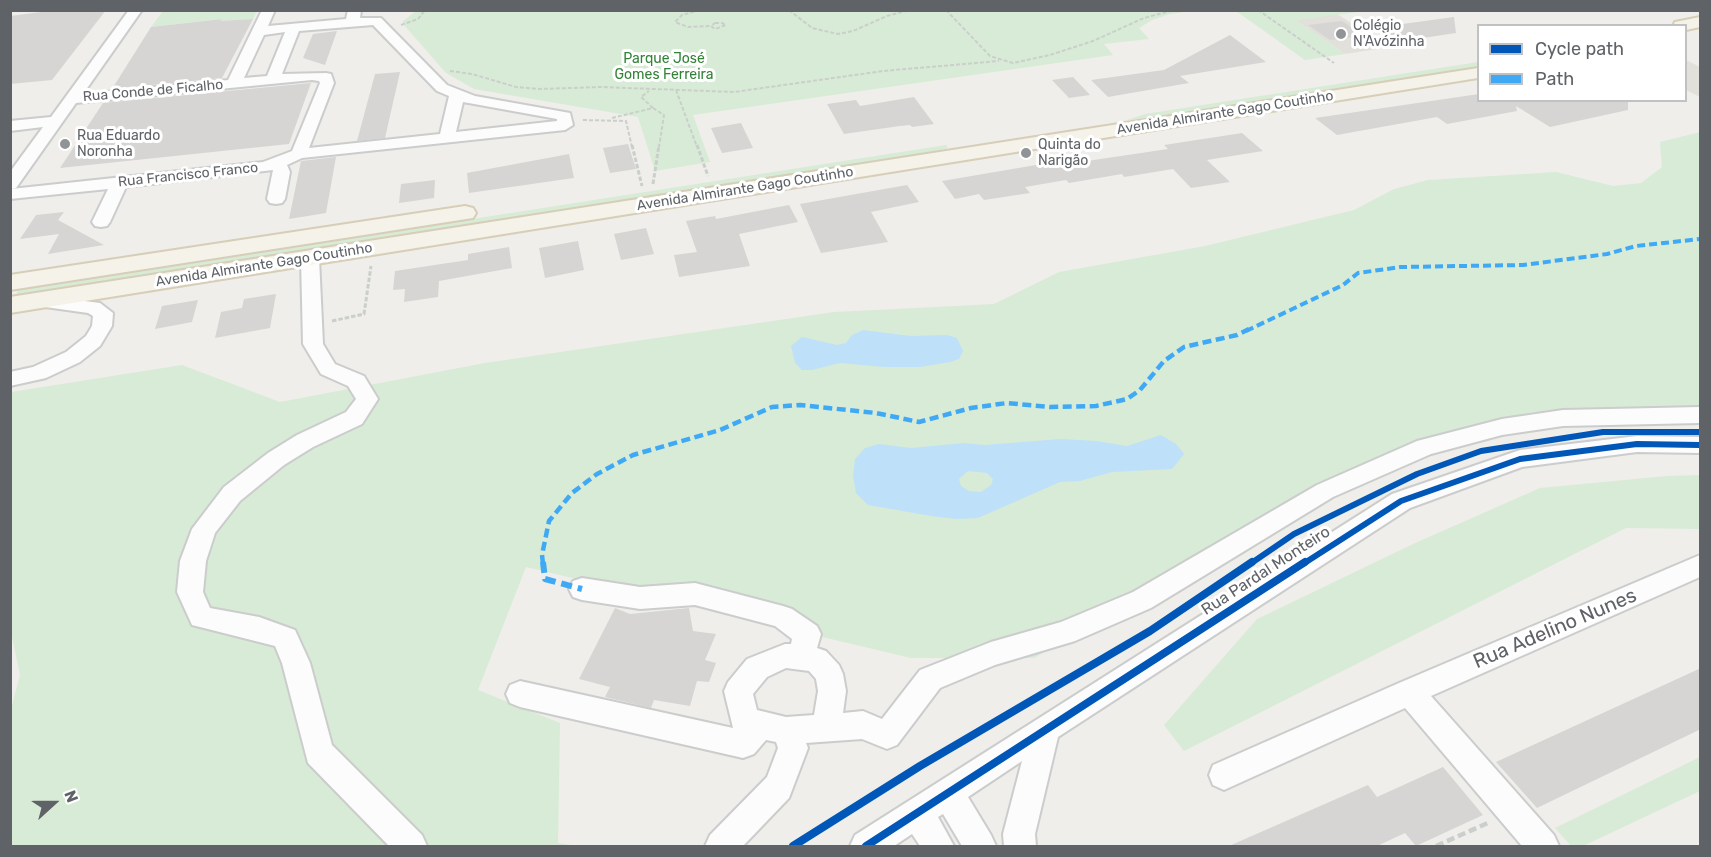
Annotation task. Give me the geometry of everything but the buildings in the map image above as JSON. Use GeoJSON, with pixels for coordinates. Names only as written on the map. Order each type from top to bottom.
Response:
{"type":"FeatureCollection","features":[{"type":"Feature","properties":{"kind":"main road","name":"Avenida Almirante Gago Coutinho"},"geometry":{"type":"LineString","coordinates":[[10,305],[373,248],[1477,57]]}},
{"type":"Feature","properties":{"kind":"main road","name":"Avenida Almirante Gago Coutinho"},"geometry":{"type":"LineString","coordinates":[[1054,131],[1477,73]]}},
{"type":"Feature","properties":{"kind":"main road","name":"Avenida Almirante Gago Coutinho"},"geometry":{"type":"LineString","coordinates":[[10,283],[708,176],[1022,136]]}},
{"type":"Feature","properties":{"kind":"street"},"geometry":{"type":"LineString","coordinates":[[10,184],[136,10]]}},
{"type":"Feature","properties":{"kind":"street","name":"Rua Conde de Ficalho"},"geometry":{"type":"LineString","coordinates":[[234,83],[269,10]]}},
{"type":"Feature","properties":{"kind":"street"},"geometry":{"type":"LineString","coordinates":[[259,31],[294,28],[354,16],[376,21],[442,88],[493,104],[565,116],[565,120]]}},
{"type":"Feature","properties":{"kind":"street"},"geometry":{"type":"LineString","coordinates":[[294,28],[273,80],[326,77],[327,83],[299,154]]}},
{"type":"Feature","properties":{"kind":"street","name":"Rua Conde de Ficalho"},"geometry":{"type":"LineString","coordinates":[[73,99],[273,80]]}},
{"type":"Feature","properties":{"kind":"street"},"geometry":{"type":"LineString","coordinates":[[447,136],[457,94]]}},
{"type":"Feature","properties":{"kind":"street"},"geometry":{"type":"LineString","coordinates":[[487,133],[493,104]]}},
{"type":"Feature","properties":{"kind":"street"},"geometry":{"type":"LineString","coordinates":[[527,129],[528,110]]}},
{"type":"Feature","properties":{"kind":"street","name":"Rua Francisco Franco"},"geometry":{"type":"LineString","coordinates":[[10,194],[266,167],[299,154],[447,136],[565,125],[565,120]]}},
{"type":"Feature","properties":{"kind":"street"},"geometry":{"type":"LineString","coordinates":[[10,126],[56,121]]}},
{"type":"Feature","properties":{"kind":"street"},"geometry":{"type":"LineString","coordinates":[[276,199],[282,172],[278,163]]}},
{"type":"Feature","properties":{"kind":"street"},"geometry":{"type":"LineString","coordinates":[[101,222],[120,182]]}},
{"type":"Feature","properties":{"kind":"street"},"geometry":{"type":"LineString","coordinates":[[310,258],[313,338],[328,369],[356,381],[367,399],[354,418],[304,441],[276,459],[232,494],[204,530],[193,561],[190,592],[201,617],[259,629],[285,638],[296,663],[319,753],[411,846]]}},
{"type":"Feature","properties":{"kind":"street"},"geometry":{"type":"LineString","coordinates":[[10,379],[39,373],[73,357],[93,341],[104,320],[100,309],[93,307],[36,301]]}},
{"type":"Feature","properties":{"kind":"street"},"geometry":{"type":"LineString","coordinates":[[827,727],[832,691],[829,674],[816,660],[785,656],[757,668],[738,691],[745,721],[773,728],[827,727],[863,724],[887,735],[930,679],[992,654],[1065,633],[1142,600],[1324,491],[1425,447],[1502,426],[1563,418],[1701,415]]}},
{"type":"Feature","properties":{"kind":"street","name":"Rua Pardal Monteiro"},"geometry":{"type":"LineString","coordinates":[[866,846],[1401,501],[1520,459],[1636,444],[1701,445]]}},
{"type":"Feature","properties":{"kind":"street","name":"Rua Adelino Nunes"},"geometry":{"type":"LineString","coordinates":[[1224,775],[1701,566]]}},
{"type":"Feature","properties":{"kind":"street"},"geometry":{"type":"LineString","coordinates":[[582,589],[639,598],[695,594],[783,617],[807,634],[801,658]]}},
{"type":"Feature","properties":{"kind":"street"},"geometry":{"type":"LineString","coordinates":[[1409,692],[1543,846]]}},
{"type":"Feature","properties":{"kind":"street"},"geometry":{"type":"LineString","coordinates":[[520,694],[743,744],[773,728]]}},
{"type":"Feature","properties":{"kind":"street"},"geometry":{"type":"LineString","coordinates":[[721,846],[778,788],[793,748],[773,728]]}},
{"type":"Feature","properties":{"kind":"street"},"geometry":{"type":"LineString","coordinates":[[1020,846],[1018,834],[1045,729]]}},
{"type":"Feature","properties":{"kind":"street"},"geometry":{"type":"LineString","coordinates":[[948,794],[980,846]]}},
{"type":"Feature","properties":{"kind":"street"},"geometry":{"type":"LineString","coordinates":[[917,813],[939,846]]}},
{"type":"Feature","properties":{"kind":"path"},"geometry":{"type":"LineString","coordinates":[[384,30],[406,25],[418,19],[425,10]]}},
{"type":"Feature","properties":{"kind":"path"},"geometry":{"type":"LineString","coordinates":[[700,10],[678,17],[675,22],[688,27],[711,26]]}},
{"type":"Feature","properties":{"kind":"path"},"geometry":{"type":"LineString","coordinates":[[789,10],[812,28],[838,34],[853,31],[887,16],[910,10]]}},
{"type":"Feature","properties":{"kind":"path"},"geometry":{"type":"LineString","coordinates":[[946,10],[990,56],[999,61]]}},
{"type":"Feature","properties":{"kind":"path"},"geometry":{"type":"LineString","coordinates":[[449,71],[472,74],[516,87],[540,89],[601,87],[753,91],[883,71],[999,61],[1013,63],[1050,55],[1093,41],[1144,18],[1174,10]]}},
{"type":"Feature","properties":{"kind":"path"},"geometry":{"type":"LineString","coordinates":[[1258,10],[1334,63]]}},
{"type":"Feature","properties":{"kind":"path"},"geometry":{"type":"LineString","coordinates":[[647,185],[664,115],[641,97],[650,90]]}},
{"type":"Feature","properties":{"kind":"path"},"geometry":{"type":"LineString","coordinates":[[676,90],[708,176]]}},
{"type":"Feature","properties":{"kind":"path"},"geometry":{"type":"LineString","coordinates":[[608,119],[653,108]]}},
{"type":"Feature","properties":{"kind":"path"},"geometry":{"type":"LineString","coordinates":[[565,120],[626,121],[647,185]]}},
{"type":"Feature","properties":{"kind":"path"},"geometry":{"type":"LineString","coordinates":[[313,338],[335,320],[364,314],[373,248]]}},
{"type":"Feature","properties":{"kind":"path"},"geometry":{"type":"LineString","coordinates":[[1436,846],[1512,812]]}},
{"type":"Feature","properties":{"kind":"shaded area","name":"Colégio N'Avózinha"},"geometry":{"type":"Polygon","coordinates":[[[1337,14],[1389,47],[1345,54],[1295,20],[1337,14]]]}},
{"type":"Feature","properties":{"kind":"shaded area"},"geometry":{"type":"Polygon","coordinates":[[[1687,60],[1700,67],[1700,97],[1687,90],[1687,60]]]}},
{"type":"Feature","properties":{"kind":"green space"},"geometry":{"type":"Polygon","coordinates":[[[163,11],[257,11],[253,19],[220,21],[221,19],[151,27],[163,11]]]}},
{"type":"Feature","properties":{"kind":"green space","name":"Parque José Gomes Ferreira"},"geometry":{"type":"Polygon","coordinates":[[[416,11],[1191,11],[1170,14],[1152,20],[1139,28],[1149,39],[1104,44],[1113,55],[693,115],[710,162],[655,171],[638,117],[474,89],[446,73],[403,24],[403,21],[416,11]]]}},
{"type":"Feature","properties":{"kind":"green space"},"geometry":{"type":"Polygon","coordinates":[[[1236,11],[1366,11],[1296,20],[1345,54],[1305,60],[1236,11]]]}},
{"type":"Feature","properties":{"kind":"green space"},"geometry":{"type":"Polygon","coordinates":[[[1477,62],[1477,67],[1124,121],[1145,114],[1477,62]]]}},
{"type":"Feature","properties":{"kind":"green space"},"geometry":{"type":"Polygon","coordinates":[[[1700,132],[1700,414],[1534,412],[1472,426],[1393,454],[1034,658],[911,658],[526,567],[478,690],[560,723],[558,843],[579,846],[11,846],[11,709],[20,675],[10,627],[11,392],[182,365],[280,402],[485,363],[834,312],[994,304],[1059,272],[1205,246],[1354,210],[1394,189],[1428,180],[1556,172],[1613,186],[1641,183],[1662,167],[1660,142],[1700,132]]]}},
{"type":"Feature","properties":{"kind":"green space"},"geometry":{"type":"Polygon","coordinates":[[[946,145],[948,148],[929,153],[15,297],[18,290],[946,145]]]}},
{"type":"Feature","properties":{"kind":"green space"},"geometry":{"type":"Polygon","coordinates":[[[1700,475],[1700,529],[1626,528],[1184,751],[1164,725],[1257,619],[1413,544],[1540,488],[1700,475]]]}},
{"type":"Feature","properties":{"kind":"green space"},"geometry":{"type":"Polygon","coordinates":[[[1700,757],[1700,791],[1583,846],[1571,846],[1555,828],[1700,757]]]}},
{"type":"Feature","properties":{"kind":"water"},"geometry":{"type":"Polygon","coordinates":[[[863,330],[911,336],[947,335],[957,338],[963,351],[959,359],[920,367],[840,363],[812,370],[802,370],[795,363],[791,346],[802,337],[837,345],[846,343],[852,335],[863,330]]]}},
{"type":"Feature","properties":{"kind":"water"},"geometry":{"type":"Polygon","coordinates":[[[1161,435],[1176,444],[1184,454],[1172,469],[1112,472],[1080,481],[1060,482],[978,518],[956,519],[868,505],[856,493],[853,476],[855,459],[865,448],[879,444],[911,448],[964,443],[984,445],[1061,439],[1097,441],[1127,446],[1161,435]],[[968,471],[959,479],[961,486],[969,491],[981,492],[991,485],[993,479],[987,473],[968,471]]]}},
{"type":"Feature","properties":{"kind":"marked path"},"geometry":{"type":"LineString","coordinates":[[582,589],[545,579],[542,555],[549,521],[572,493],[597,474],[633,455],[720,430],[772,407],[800,405],[876,413],[919,422],[971,408],[1007,403],[1050,407],[1096,406],[1127,399],[1140,390],[1164,361],[1184,347],[1237,335],[1343,285],[1358,273],[1401,267],[1523,265],[1607,254],[1636,246],[1700,239]]}},
{"type":"Feature","properties":{"kind":"cycle path"},"geometry":{"type":"LineString","coordinates":[[793,846],[920,766],[1150,631],[1294,534],[1417,474],[1481,451],[1603,432],[1700,432]]}},
{"type":"Feature","properties":{"kind":"cycle path"},"geometry":{"type":"LineString","coordinates":[[866,846],[1401,501],[1520,459],[1637,444],[1700,445]]}},
{"type":"Feature","properties":{"kind":"place","name":"Colégio N'Avózinha"},"geometry":{"type":"Point","coordinates":[1341,34]}},
{"type":"Feature","properties":{"kind":"place","name":"Rua Eduardo Noronha"},"geometry":{"type":"Point","coordinates":[65,144]}},
{"type":"Feature","properties":{"kind":"place","name":"Quinta do Narigão"},"geometry":{"type":"Point","coordinates":[1026,153]}}]}
